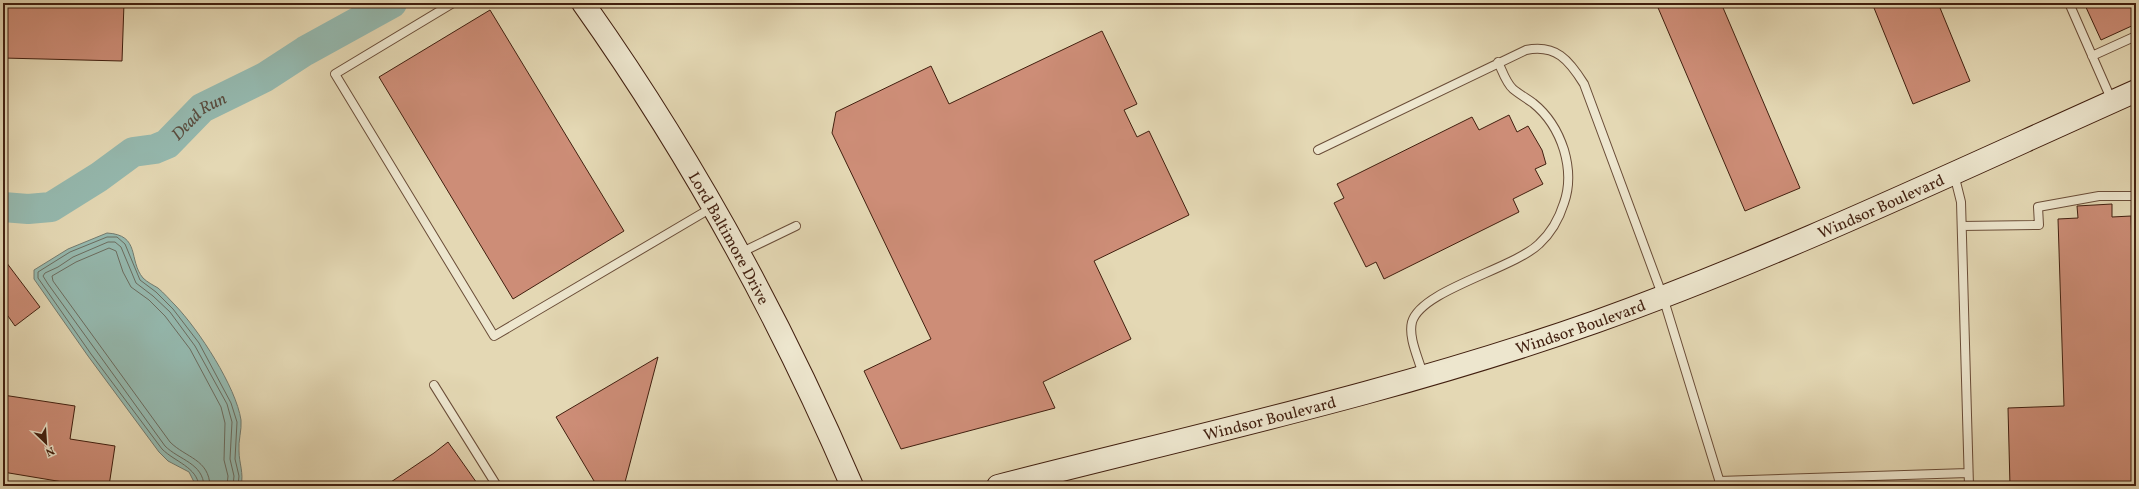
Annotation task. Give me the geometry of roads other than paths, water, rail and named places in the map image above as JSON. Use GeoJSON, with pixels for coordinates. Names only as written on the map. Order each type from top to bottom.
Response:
{"type":"FeatureCollection","features":[{"type":"Feature","properties":{"kind":"main road","name":"Lord Baltimore Drive"},"geometry":{"type":"LineString","coordinates":[[583,3],[630,70],[714,207],[740,253],[821,414],[852,486]]}},
{"type":"Feature","properties":{"kind":"main road","name":"Windsor Boulevard"},"geometry":{"type":"LineString","coordinates":[[998,486],[1363,393],[1518,348],[1663,297],[1843,223],[2136,91]]}},
{"type":"Feature","properties":{"kind":"lane"},"geometry":{"type":"LineString","coordinates":[[454,3],[335,74],[494,336],[714,207]]}},
{"type":"Feature","properties":{"kind":"lane"},"geometry":{"type":"LineString","coordinates":[[2069,3],[2112,102]]}},
{"type":"Feature","properties":{"kind":"lane"},"geometry":{"type":"LineString","coordinates":[[2092,56],[2136,36]]}},
{"type":"Feature","properties":{"kind":"lane"},"geometry":{"type":"LineString","coordinates":[[1318,150],[1498,62],[1526,50],[1538,47],[1563,56],[1574,67],[1584,84],[1663,297],[1720,484],[1968,473]]}},
{"type":"Feature","properties":{"kind":"lane"},"geometry":{"type":"LineString","coordinates":[[1424,376],[1410,331],[1413,320],[1420,309],[1432,299],[1516,258],[1538,245],[1553,229],[1568,192],[1568,171],[1564,151],[1556,130],[1547,116],[1512,88],[1498,62]]}},
{"type":"Feature","properties":{"kind":"lane"},"geometry":{"type":"LineString","coordinates":[[1954,173],[1961,202],[1968,486]]}},
{"type":"Feature","properties":{"kind":"lane"},"geometry":{"type":"LineString","coordinates":[[1962,226],[2039,225],[2038,207],[2099,196],[2136,196]]}},
{"type":"Feature","properties":{"kind":"lane"},"geometry":{"type":"LineString","coordinates":[[740,253],[796,226]]}},
{"type":"Feature","properties":{"kind":"lane"},"geometry":{"type":"LineString","coordinates":[[434,385],[497,486]]}},
{"type":"Feature","properties":{"kind":"water"},"geometry":{"type":"Polygon","coordinates":[[[107,233],[125,238],[129,243],[136,264],[143,278],[158,288],[185,316],[205,344],[224,376],[238,407],[241,420],[239,455],[242,477],[241,486],[196,486],[189,472],[168,461],[159,452],[88,356],[34,279],[34,270],[68,249],[107,233]]]}},
{"type":"Feature","properties":{"kind":"waterway","name":"Dead Run"},"geometry":{"type":"LineString","coordinates":[[3,207],[28,209],[51,207],[99,177],[133,152],[155,149],[167,144],[202,108],[265,77],[305,51],[392,3]]}}]}
